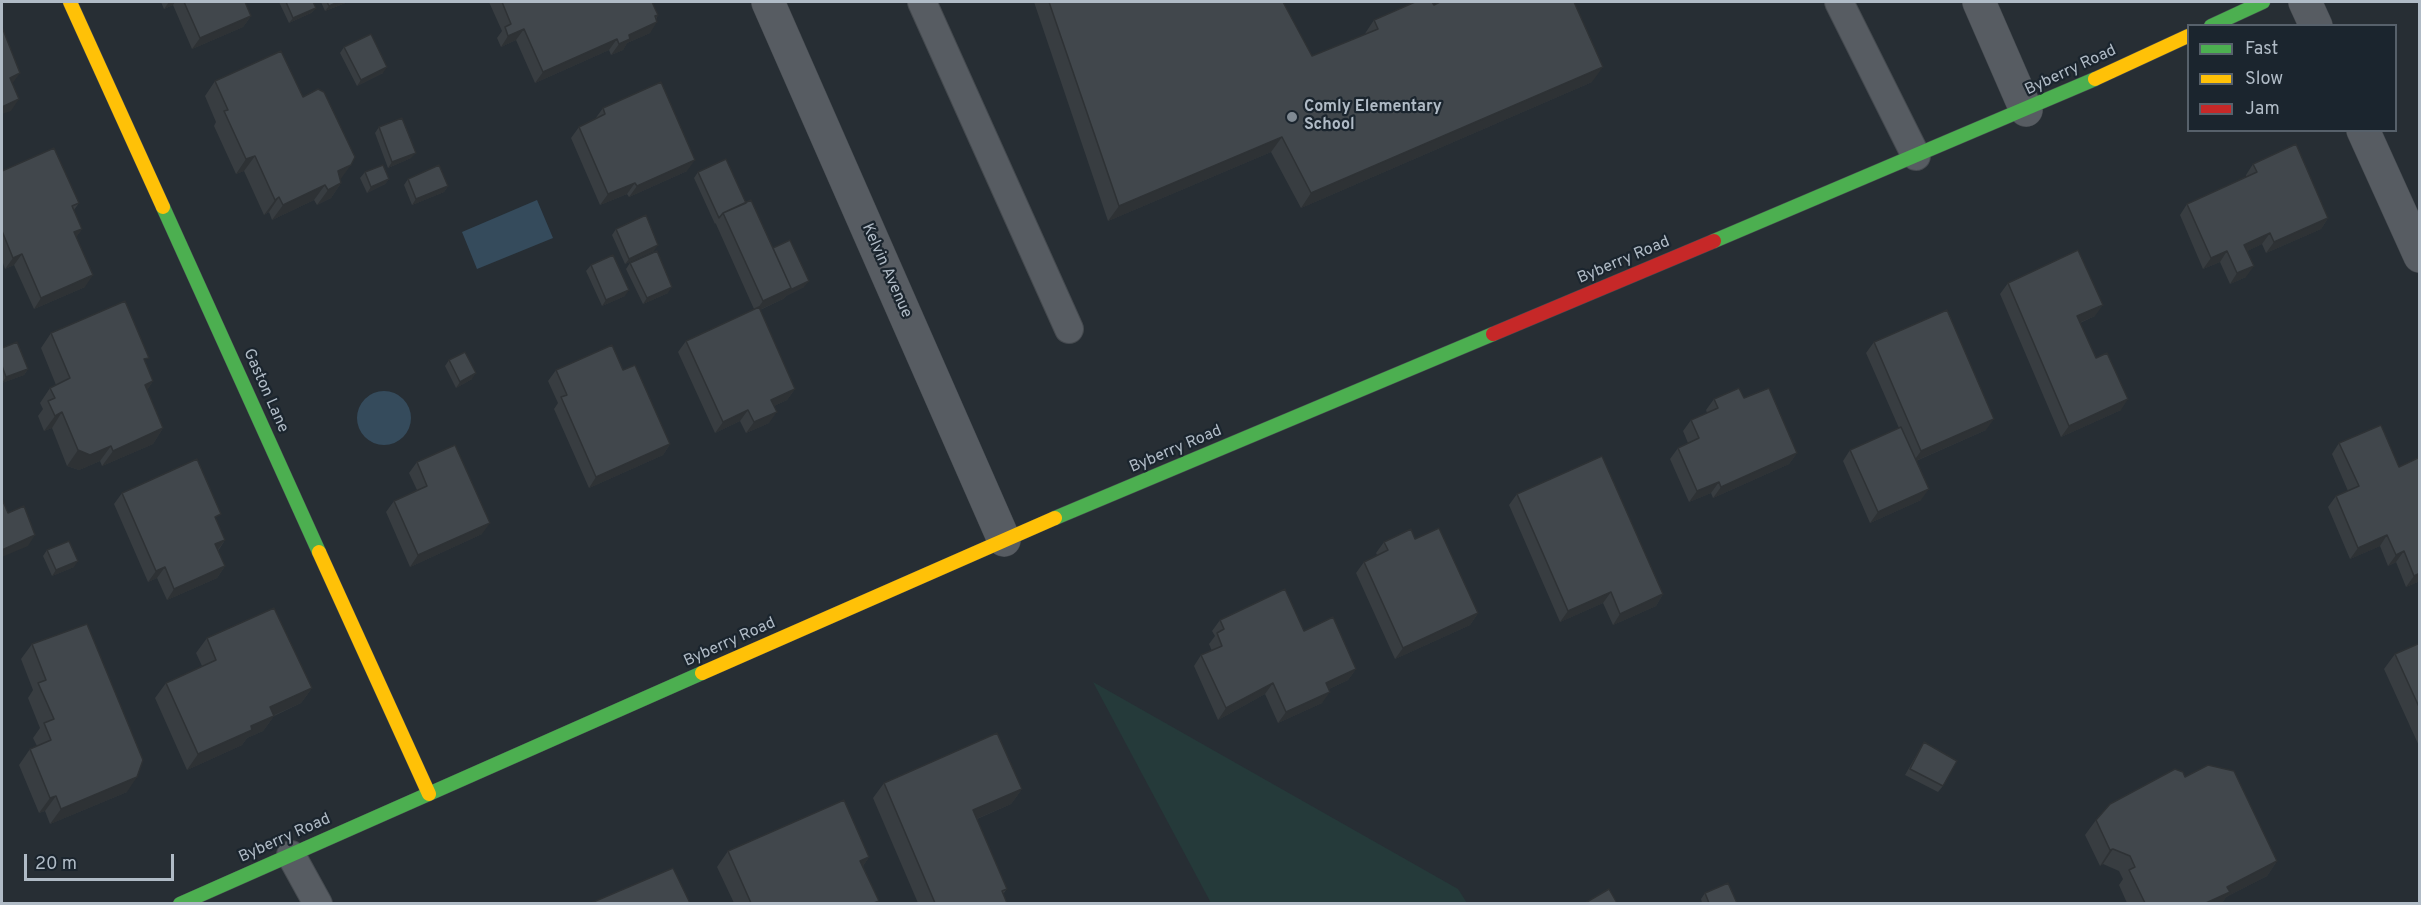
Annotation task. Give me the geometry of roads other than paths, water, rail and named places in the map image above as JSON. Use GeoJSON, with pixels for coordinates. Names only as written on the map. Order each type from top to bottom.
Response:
{"type":"FeatureCollection","features":[{"type":"Feature","properties":{"kind":"main road","name":"Gaston Lane"},"geometry":{"type":"LineString","coordinates":[[70,2],[429,794]]}},
{"type":"Feature","properties":{"kind":"main road"},"geometry":{"type":"LineString","coordinates":[[2215,24],[2263,2]]}},
{"type":"Feature","properties":{"kind":"main road","name":"Byberry Road"},"geometry":{"type":"LineString","coordinates":[[180,903],[1004,540],[2026,110],[2187,36]]}},
{"type":"Feature","properties":{"kind":"street"},"geometry":{"type":"LineString","coordinates":[[1979,2],[2026,110]]}},
{"type":"Feature","properties":{"kind":"street"},"geometry":{"type":"LineString","coordinates":[[2306,2],[2315,24]]}},
{"type":"Feature","properties":{"kind":"street","name":"Kelvin Avenue"},"geometry":{"type":"LineString","coordinates":[[772,3],[1004,540]]}},
{"type":"Feature","properties":{"kind":"street"},"geometry":{"type":"LineString","coordinates":[[2364,132],[2420,256]]}},
{"type":"Feature","properties":{"kind":"lane"},"geometry":{"type":"LineString","coordinates":[[922,2],[1069,329]]}},
{"type":"Feature","properties":{"kind":"lane"},"geometry":{"type":"LineString","coordinates":[[1839,2],[1916,156]]}},
{"type":"Feature","properties":{"kind":"lane"},"geometry":{"type":"LineString","coordinates":[[291,855],[318,903]]}},
{"type":"Feature","properties":{"kind":"water"},"geometry":{"type":"Polygon","coordinates":[[[537,200],[553,238],[477,269],[462,232],[537,200]]]}},
{"type":"Feature","properties":{"kind":"water"},"geometry":{"type":"Polygon","coordinates":[[[384,391],[394,393],[403,399],[409,408],[411,418],[409,428],[403,437],[394,443],[384,445],[374,443],[365,437],[359,428],[357,418],[359,408],[365,399],[374,393],[384,391]]]}},
{"type":"Feature","properties":{"kind":"place","name":"Comly Elementary School"},"geometry":{"type":"Point","coordinates":[1292,117]}}]}
